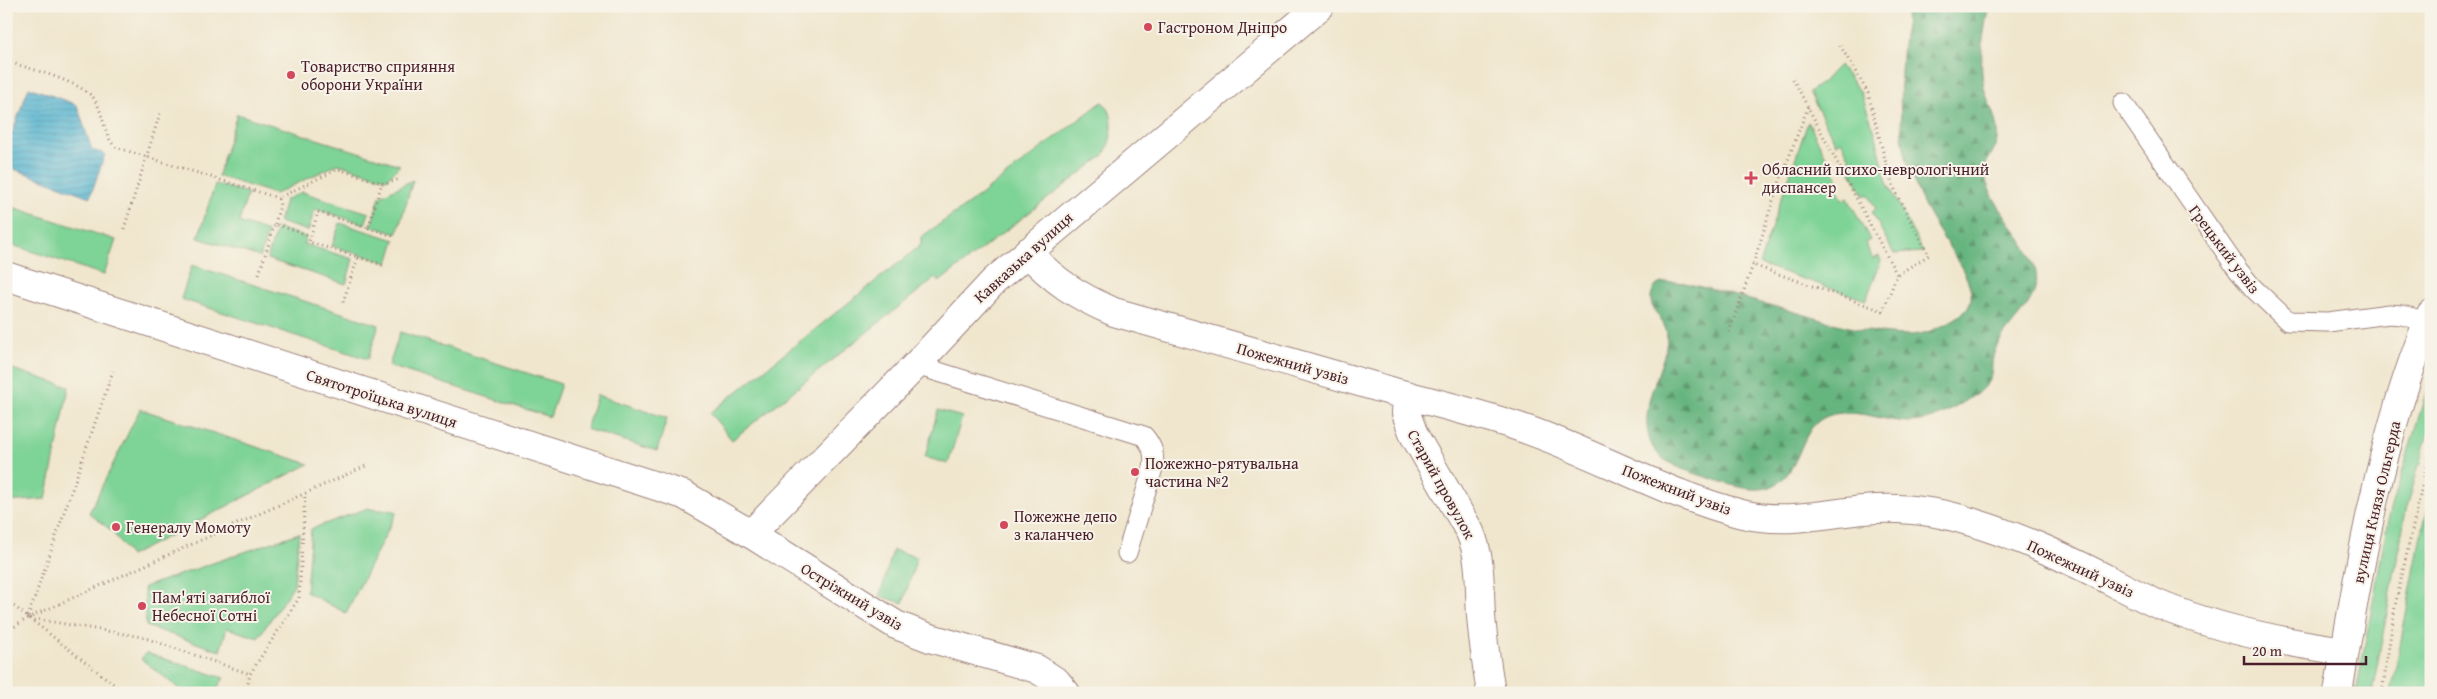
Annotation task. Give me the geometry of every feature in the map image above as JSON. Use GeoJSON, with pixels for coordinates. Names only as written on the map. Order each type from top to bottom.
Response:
{"type":"FeatureCollection","features":[{"type":"Feature","properties":{"kind":"street","name":"Кавказька вулиця"},"geometry":{"type":"LineString","coordinates":[[751,534],[916,365],[970,305],[1027,252],[1320,6]]}},
{"type":"Feature","properties":{"kind":"street","name":"Пожежний узвіз"},"geometry":{"type":"LineString","coordinates":[[1027,252],[1048,275],[1069,289],[1114,312],[1540,434],[1589,452],[1667,488],[1719,507],[1745,514],[1785,519],[1813,518],[1876,509],[1911,511],[1952,517],[2003,532],[2157,604],[2192,617],[2266,638],[2344,651]]}},
{"type":"Feature","properties":{"kind":"street","name":"Святотроїцька вулиця"},"geometry":{"type":"LineString","coordinates":[[6,276],[667,489],[700,503],[751,534]]}},
{"type":"Feature","properties":{"kind":"street","name":"вулиця Князя Ольгерда"},"geometry":{"type":"LineString","coordinates":[[2338,693],[2362,551],[2387,450],[2429,318]]}},
{"type":"Feature","properties":{"kind":"street","name":"Старий провулок"},"geometry":{"type":"LineString","coordinates":[[1407,395],[1406,413],[1414,435],[1475,544],[1480,572],[1483,637],[1491,693]]}},
{"type":"Feature","properties":{"kind":"street","name":"Остріжний узвіз"},"geometry":{"type":"LineString","coordinates":[[751,534],[896,625],[930,638],[1037,669],[1057,682],[1066,693]]}},
{"type":"Feature","properties":{"kind":"lane","name":"Грецький узвіз"},"geometry":{"type":"LineString","coordinates":[[2122,103],[2238,270],[2253,288],[2288,320],[2328,322],[2389,314],[2429,318]]}},
{"type":"Feature","properties":{"kind":"lane"},"geometry":{"type":"LineString","coordinates":[[916,365],[1144,436],[1152,445],[1154,456],[1153,468],[1127,553]]}},
{"type":"Feature","properties":{"kind":"path"},"geometry":{"type":"LineString","coordinates":[[1753,265],[1883,310],[1897,276],[1929,255],[1898,197],[1889,175],[1868,93],[1838,42]]}},
{"type":"Feature","properties":{"kind":"path"},"geometry":{"type":"LineString","coordinates":[[6,60],[85,90],[96,103],[110,141],[116,147],[278,198],[338,169],[382,183],[390,184],[400,180]]}},
{"type":"Feature","properties":{"kind":"path"},"geometry":{"type":"LineString","coordinates":[[1793,78],[1897,276]]}},
{"type":"Feature","properties":{"kind":"path"},"geometry":{"type":"LineString","coordinates":[[1729,332],[1753,265],[1775,194],[1808,107]]}},
{"type":"Feature","properties":{"kind":"path"},"geometry":{"type":"LineString","coordinates":[[124,229],[161,110]]}},
{"type":"Feature","properties":{"kind":"path"},"geometry":{"type":"LineString","coordinates":[[368,228],[382,183]]}},
{"type":"Feature","properties":{"kind":"path"},"geometry":{"type":"LineString","coordinates":[[259,274],[280,205],[278,198]]}},
{"type":"Feature","properties":{"kind":"path"},"geometry":{"type":"LineString","coordinates":[[384,265],[309,242],[318,212],[393,236]]}},
{"type":"Feature","properties":{"kind":"path"},"geometry":{"type":"LineString","coordinates":[[275,224],[311,236]]}},
{"type":"Feature","properties":{"kind":"path"},"geometry":{"type":"LineString","coordinates":[[344,302],[358,257]]}},
{"type":"Feature","properties":{"kind":"path"},"geometry":{"type":"LineString","coordinates":[[28,618],[112,371]]}},
{"type":"Feature","properties":{"kind":"path"},"geometry":{"type":"LineString","coordinates":[[2382,693],[2395,606],[2431,447]]}},
{"type":"Feature","properties":{"kind":"path"},"geometry":{"type":"LineString","coordinates":[[6,632],[28,618],[368,465]]}},
{"type":"Feature","properties":{"kind":"path"},"geometry":{"type":"LineString","coordinates":[[246,693],[250,674],[299,598],[305,493]]}},
{"type":"Feature","properties":{"kind":"path"},"geometry":{"type":"LineString","coordinates":[[6,600],[125,693]]}},
{"type":"Feature","properties":{"kind":"path"},"geometry":{"type":"LineString","coordinates":[[28,618],[142,637],[250,674]]}},
{"type":"Feature","properties":{"kind":"green space"},"geometry":{"type":"Polygon","coordinates":[[[1908,6],[1989,6],[1983,38],[1982,71],[1985,91],[1995,121],[1997,140],[1985,167],[1985,177],[1997,204],[2026,248],[2033,263],[2037,277],[2032,297],[1998,344],[1992,360],[1990,379],[1980,391],[1942,414],[1926,420],[1910,422],[1852,413],[1830,415],[1820,420],[1807,435],[1793,465],[1780,482],[1763,489],[1738,486],[1676,466],[1665,460],[1654,449],[1648,432],[1647,412],[1651,393],[1667,342],[1664,324],[1651,303],[1655,286],[1668,282],[1685,283],[1841,325],[1895,335],[1915,335],[1931,331],[1955,319],[1968,306],[1971,297],[1969,283],[1928,213],[1915,185],[1906,157],[1900,103],[1903,41],[1908,6]]]}},
{"type":"Feature","properties":{"kind":"green space"},"geometry":{"type":"Polygon","coordinates":[[[1839,65],[1860,91],[1875,132],[1887,182],[1923,252],[1894,254],[1872,212],[1876,209],[1868,194],[1864,196],[1845,161],[1850,158],[1841,141],[1836,144],[1809,92],[1823,82],[1839,65]]]}},
{"type":"Feature","properties":{"kind":"green space"},"geometry":{"type":"Polygon","coordinates":[[[1102,102],[1107,107],[1112,120],[1109,144],[1103,156],[939,282],[935,278],[732,440],[710,413],[921,245],[921,237],[971,202],[1102,102]]]}},
{"type":"Feature","properties":{"kind":"green space"},"geometry":{"type":"Polygon","coordinates":[[[237,114],[400,165],[387,179],[338,164],[275,194],[218,176],[237,114]]]}},
{"type":"Feature","properties":{"kind":"green space"},"geometry":{"type":"Polygon","coordinates":[[[1808,122],[1839,181],[1834,183],[1843,200],[1848,198],[1870,240],[1865,243],[1873,259],[1879,256],[1881,261],[1866,300],[1759,264],[1808,122]]]}},
{"type":"Feature","properties":{"kind":"green space"},"geometry":{"type":"Polygon","coordinates":[[[413,180],[397,234],[371,226],[380,196],[413,180]]]}},
{"type":"Feature","properties":{"kind":"green space"},"geometry":{"type":"Polygon","coordinates":[[[215,184],[248,193],[239,222],[268,232],[260,257],[198,238],[215,184]]]}},
{"type":"Feature","properties":{"kind":"green space"},"geometry":{"type":"Polygon","coordinates":[[[302,192],[369,213],[365,224],[315,209],[308,231],[279,222],[285,200],[302,192]]]}},
{"type":"Feature","properties":{"kind":"green space"},"geometry":{"type":"Polygon","coordinates":[[[6,205],[116,240],[104,275],[6,243],[6,205]]]}},
{"type":"Feature","properties":{"kind":"green space"},"geometry":{"type":"Polygon","coordinates":[[[340,223],[395,240],[388,263],[332,246],[340,223]]]}},
{"type":"Feature","properties":{"kind":"green space"},"geometry":{"type":"Polygon","coordinates":[[[277,228],[306,237],[304,244],[353,259],[346,284],[267,259],[277,228]]]}},
{"type":"Feature","properties":{"kind":"green space"},"geometry":{"type":"Polygon","coordinates":[[[192,265],[379,325],[368,359],[181,299],[192,265]]]}},
{"type":"Feature","properties":{"kind":"green space"},"geometry":{"type":"Polygon","coordinates":[[[400,332],[561,384],[550,417],[389,366],[400,332]]]}},
{"type":"Feature","properties":{"kind":"green space"},"geometry":{"type":"Polygon","coordinates":[[[6,367],[69,387],[46,499],[6,502],[6,367]]]}},
{"type":"Feature","properties":{"kind":"green space"},"geometry":{"type":"Polygon","coordinates":[[[2431,376],[2431,422],[2406,511],[2372,693],[2356,693],[2388,520],[2431,376]]]}},
{"type":"Feature","properties":{"kind":"green space"},"geometry":{"type":"Polygon","coordinates":[[[597,395],[667,418],[657,451],[586,429],[597,395]]]}},
{"type":"Feature","properties":{"kind":"green space"},"geometry":{"type":"Polygon","coordinates":[[[140,409],[309,464],[130,556],[112,531],[89,513],[140,409]]]}},
{"type":"Feature","properties":{"kind":"green space"},"geometry":{"type":"Polygon","coordinates":[[[938,410],[962,417],[948,464],[925,457],[938,410]]]}},
{"type":"Feature","properties":{"kind":"green space"},"geometry":{"type":"Polygon","coordinates":[[[2431,497],[2431,693],[2391,693],[2421,535],[2431,497]]]}},
{"type":"Feature","properties":{"kind":"green space"},"geometry":{"type":"Polygon","coordinates":[[[368,508],[397,512],[346,613],[306,592],[311,529],[368,508]]]}},
{"type":"Feature","properties":{"kind":"green space"},"geometry":{"type":"Polygon","coordinates":[[[299,533],[294,585],[258,638],[227,628],[220,651],[146,626],[144,587],[299,533]]]}},
{"type":"Feature","properties":{"kind":"green space"},"geometry":{"type":"Polygon","coordinates":[[[893,550],[917,557],[903,603],[880,596],[893,550]]]}},
{"type":"Feature","properties":{"kind":"green space"},"geometry":{"type":"Polygon","coordinates":[[[146,653],[224,678],[214,693],[185,693],[141,659],[146,653]]]}},
{"type":"Feature","properties":{"kind":"water"},"geometry":{"type":"Polygon","coordinates":[[[29,87],[77,105],[92,150],[105,154],[90,197],[6,166],[6,149],[29,87]]]}},
{"type":"Feature","properties":{"kind":"place","name":"Гастроном Дніпро"},"geometry":{"type":"Point","coordinates":[1148,27]}},
{"type":"Feature","properties":{"kind":"place","name":"Товариство сприяння оборони України"},"geometry":{"type":"Point","coordinates":[291,75]}},
{"type":"Feature","properties":{"kind":"place","name":"Обласний психо-неврологічний диспансер"},"geometry":{"type":"Point","coordinates":[1751,178]}},
{"type":"Feature","properties":{"kind":"place","name":"Пожежно-рятувальна частина №2"},"geometry":{"type":"Point","coordinates":[1135,472]}},
{"type":"Feature","properties":{"kind":"place","name":"Пожежне депо з каланчею"},"geometry":{"type":"Point","coordinates":[1004,525]}},
{"type":"Feature","properties":{"kind":"place","name":"Генералу Момоту"},"geometry":{"type":"Point","coordinates":[116,527]}},
{"type":"Feature","properties":{"kind":"place","name":"Пам'яті загиблої Небесної Сотні"},"geometry":{"type":"Point","coordinates":[142,606]}}]}
